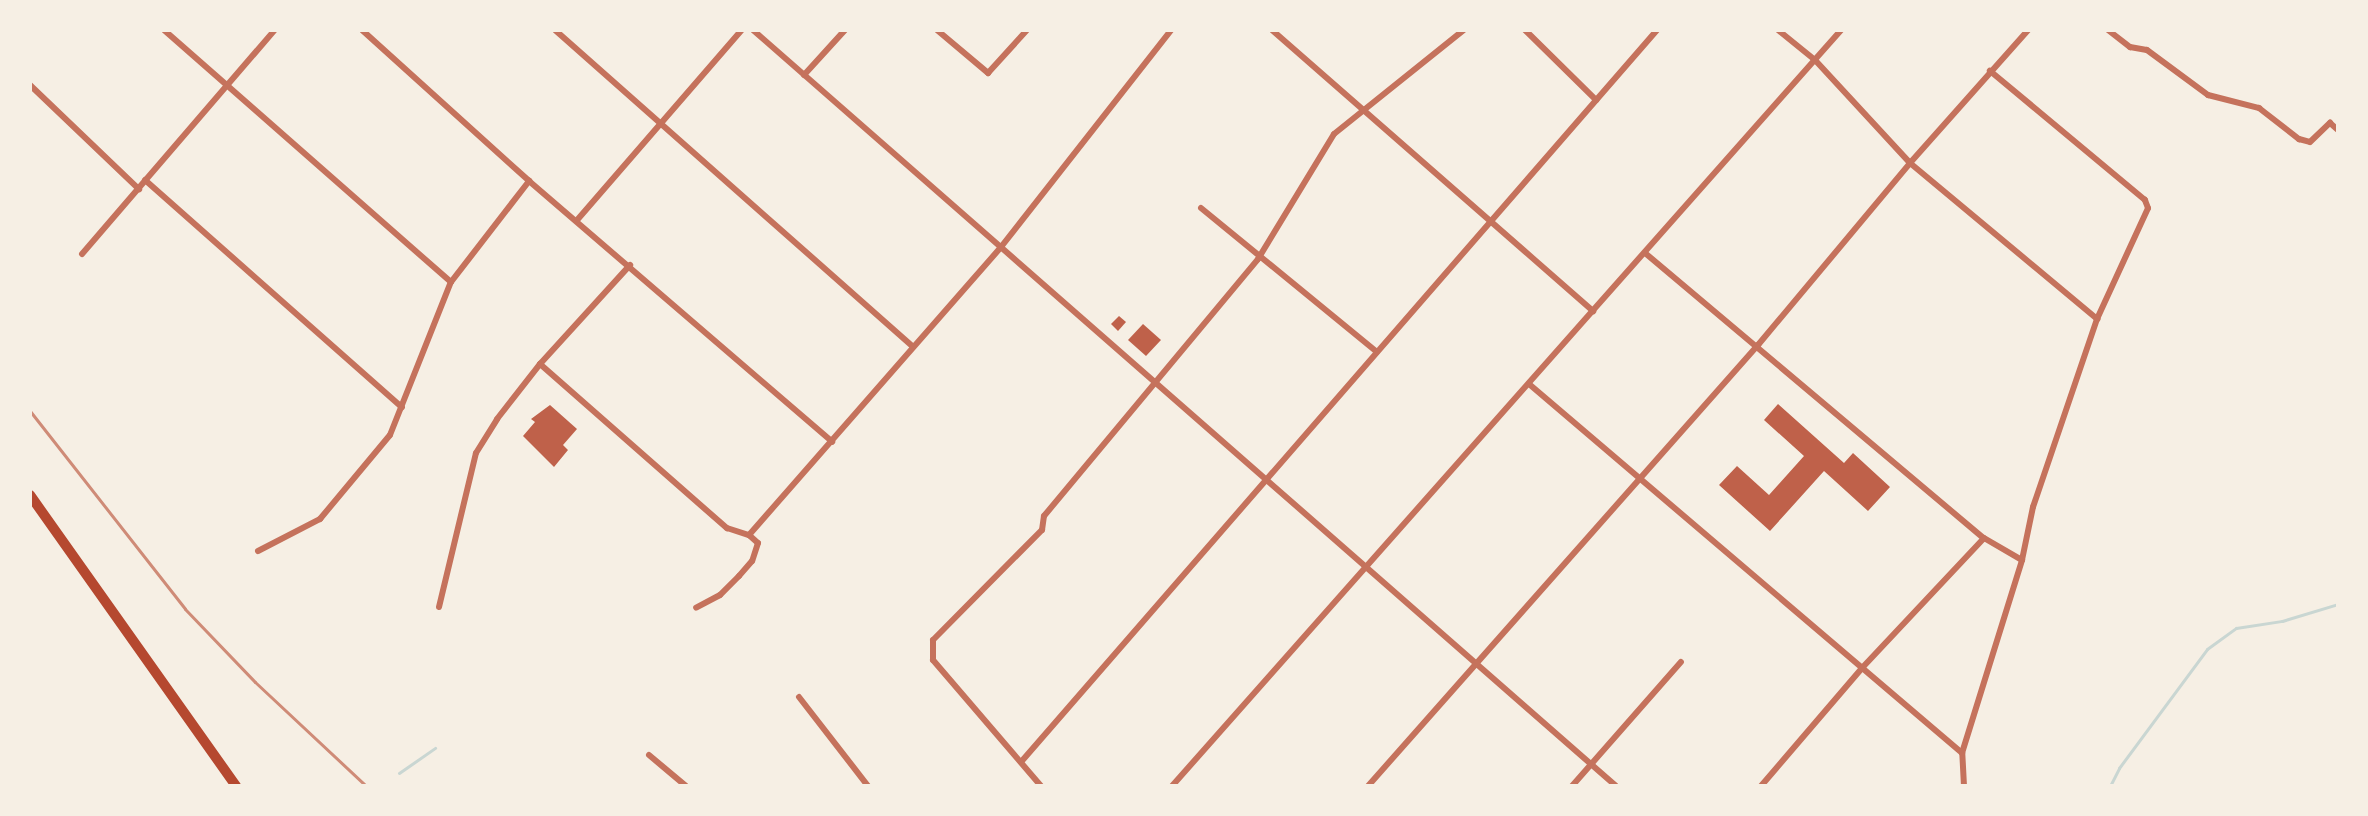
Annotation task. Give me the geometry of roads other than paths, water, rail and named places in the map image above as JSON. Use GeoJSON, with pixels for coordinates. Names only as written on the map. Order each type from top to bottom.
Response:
{"type":"FeatureCollection","features":[{"type":"Feature","properties":{"kind":"main road"},"geometry":{"type":"LineString","coordinates":[[30,495],[236,786]]}},
{"type":"Feature","properties":{"kind":"street"},"geometry":{"type":"LineString","coordinates":[[164,30],[451,282]]}},
{"type":"Feature","properties":{"kind":"street"},"geometry":{"type":"LineString","coordinates":[[82,254],[275,30]]}},
{"type":"Feature","properties":{"kind":"street"},"geometry":{"type":"LineString","coordinates":[[362,30],[529,181],[578,219],[832,442]]}},
{"type":"Feature","properties":{"kind":"street"},"geometry":{"type":"LineString","coordinates":[[555,30],[913,347]]}},
{"type":"Feature","properties":{"kind":"street"},"geometry":{"type":"LineString","coordinates":[[578,219],[742,30]]}},
{"type":"Feature","properties":{"kind":"street"},"geometry":{"type":"LineString","coordinates":[[753,30],[1616,786]]}},
{"type":"Feature","properties":{"kind":"street"},"geometry":{"type":"LineString","coordinates":[[804,75],[845,30]]}},
{"type":"Feature","properties":{"kind":"street"},"geometry":{"type":"LineString","coordinates":[[937,30],[988,73],[1027,30]]}},
{"type":"Feature","properties":{"kind":"street"},"geometry":{"type":"LineString","coordinates":[[749,535],[1001,247],[1171,30]]}},
{"type":"Feature","properties":{"kind":"street"},"geometry":{"type":"LineString","coordinates":[[1272,30],[1593,311]]}},
{"type":"Feature","properties":{"kind":"street"},"geometry":{"type":"LineString","coordinates":[[1041,786],[933,660],[930,647],[933,640],[1042,530],[1044,516],[1258,259],[1334,134],[1464,30]]}},
{"type":"Feature","properties":{"kind":"street"},"geometry":{"type":"LineString","coordinates":[[1525,30],[1596,100]]}},
{"type":"Feature","properties":{"kind":"street"},"geometry":{"type":"LineString","coordinates":[[1021,762],[1657,30]]}},
{"type":"Feature","properties":{"kind":"street"},"geometry":{"type":"LineString","coordinates":[[1778,30],[1815,60],[1910,163],[2097,319]]}},
{"type":"Feature","properties":{"kind":"street"},"geometry":{"type":"LineString","coordinates":[[1172,786],[1841,30]]}},
{"type":"Feature","properties":{"kind":"street"},"geometry":{"type":"LineString","coordinates":[[1368,786],[1758,345],[1910,163],[2028,30]]}},
{"type":"Feature","properties":{"kind":"street"},"geometry":{"type":"LineString","coordinates":[[2108,30],[2130,47],[2147,50],[2208,95],[2259,108],[2299,139],[2310,142],[2330,123],[2338,130]]}},
{"type":"Feature","properties":{"kind":"street"},"geometry":{"type":"LineString","coordinates":[[1964,786],[1962,753],[2022,560],[2033,507],[2097,319],[2147,216],[2145,200],[1990,71]]}},
{"type":"Feature","properties":{"kind":"street"},"geometry":{"type":"LineString","coordinates":[[30,85],[139,189]]}},
{"type":"Feature","properties":{"kind":"street"},"geometry":{"type":"LineString","coordinates":[[145,180],[402,407]]}},
{"type":"Feature","properties":{"kind":"street"},"geometry":{"type":"LineString","coordinates":[[258,551],[320,519],[390,435],[451,282],[529,181]]}},
{"type":"Feature","properties":{"kind":"street"},"geometry":{"type":"LineString","coordinates":[[1201,208],[1258,259],[1377,352]]}},
{"type":"Feature","properties":{"kind":"street"},"geometry":{"type":"LineString","coordinates":[[1645,253],[1984,538],[2022,560]]}},
{"type":"Feature","properties":{"kind":"street"},"geometry":{"type":"LineString","coordinates":[[439,607],[476,453],[497,419],[540,364],[630,265]]}},
{"type":"Feature","properties":{"kind":"street"},"geometry":{"type":"LineString","coordinates":[[540,364],[727,528],[749,535],[758,543],[752,561],[720,595],[696,608]]}},
{"type":"Feature","properties":{"kind":"street"},"geometry":{"type":"LineString","coordinates":[[1529,384],[1962,753]]}},
{"type":"Feature","properties":{"kind":"street"},"geometry":{"type":"LineString","coordinates":[[1761,786],[1862,668],[1984,538]]}},
{"type":"Feature","properties":{"kind":"street"},"geometry":{"type":"LineString","coordinates":[[1572,786],[1681,662]]}},
{"type":"Feature","properties":{"kind":"street"},"geometry":{"type":"LineString","coordinates":[[799,697],[868,786]]}},
{"type":"Feature","properties":{"kind":"street"},"geometry":{"type":"LineString","coordinates":[[649,755],[686,786]]}},
{"type":"Feature","properties":{"kind":"waterway"},"geometry":{"type":"LineString","coordinates":[[2110,786],[2119,768],[2207,649],[2236,628],[2282,621],[2338,604]]}},
{"type":"Feature","properties":{"kind":"waterway"},"geometry":{"type":"LineString","coordinates":[[399,773],[435,748]]}},
{"type":"Feature","properties":{"kind":"railway"},"geometry":{"type":"LineString","coordinates":[[30,411],[185,609],[255,682],[366,786]]}}]}
